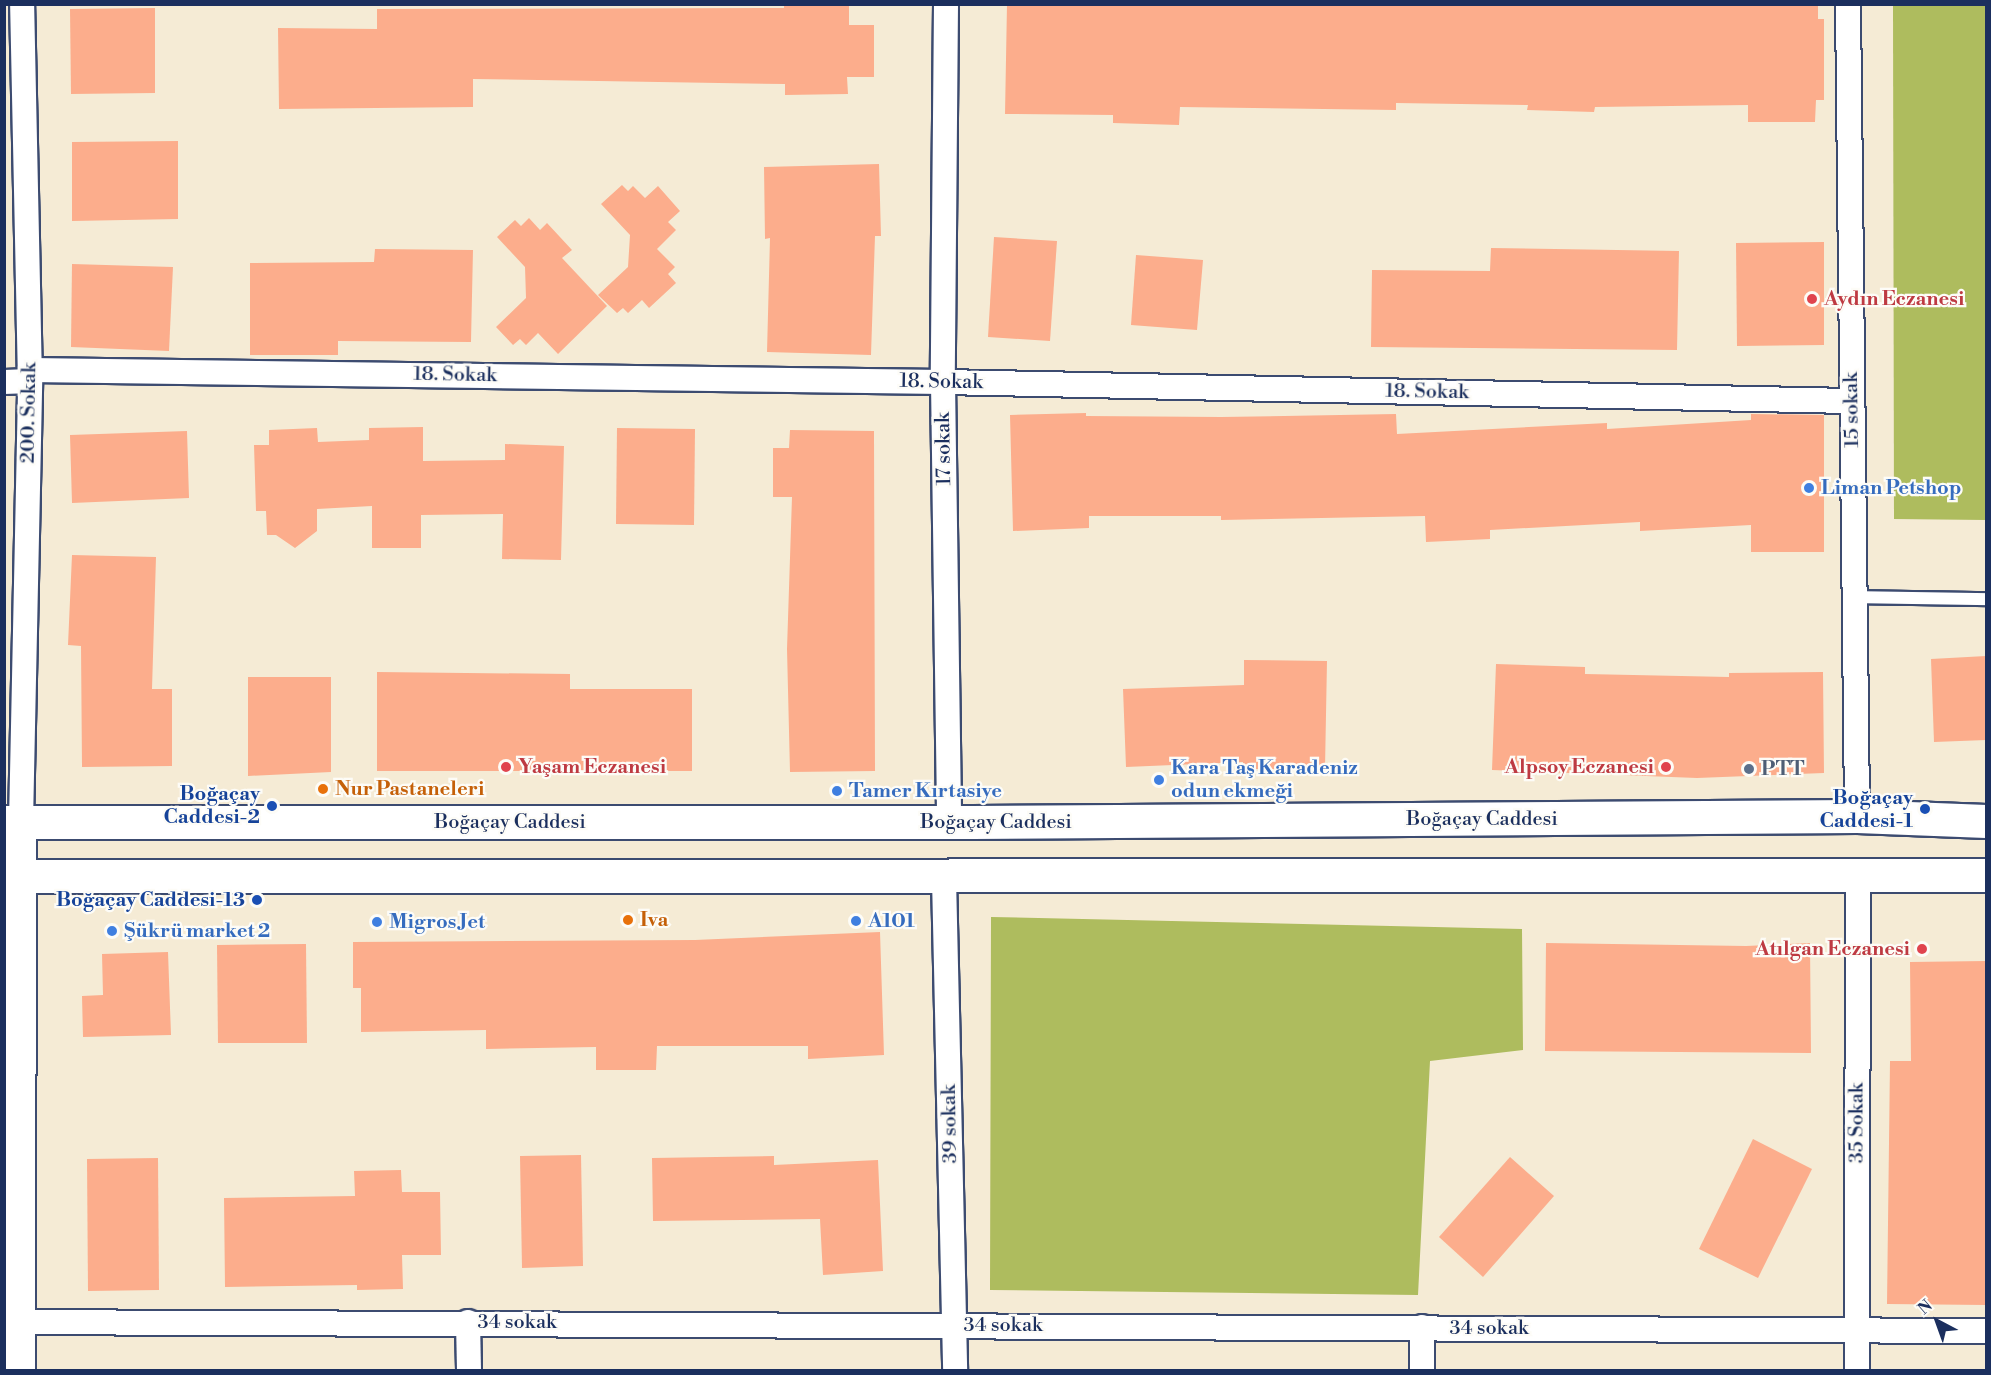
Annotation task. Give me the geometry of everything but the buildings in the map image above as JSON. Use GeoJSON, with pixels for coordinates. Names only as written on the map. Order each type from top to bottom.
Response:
{"type":"FeatureCollection","features":[{"type":"Feature","properties":{"kind":"main road","name":"Boğaçay Caddesi"},"geometry":{"type":"LineString","coordinates":[[13,822],[949,822],[1857,816],[1986,820]]}},
{"type":"Feature","properties":{"kind":"main road"},"geometry":{"type":"LineString","coordinates":[[13,875],[944,878],[1986,875]]}},
{"type":"Feature","properties":{"kind":"street","name":"200. Sokak"},"geometry":{"type":"LineString","coordinates":[[13,822],[30,375],[22,4]]}},
{"type":"Feature","properties":{"kind":"street","name":"17 sokak"},"geometry":{"type":"LineString","coordinates":[[946,4],[943,382],[949,822]]}},
{"type":"Feature","properties":{"kind":"street","name":"15 sokak"},"geometry":{"type":"LineString","coordinates":[[1848,4],[1857,816]]}},
{"type":"Feature","properties":{"kind":"street","name":"18. Sokak"},"geometry":{"type":"LineString","coordinates":[[4,382],[30,375],[943,382],[1852,401]]}},
{"type":"Feature","properties":{"kind":"street"},"geometry":{"type":"LineString","coordinates":[[13,822],[12,1322],[20,1371]]}},
{"type":"Feature","properties":{"kind":"street","name":"35 Sokak"},"geometry":{"type":"LineString","coordinates":[[1857,1371],[1858,876]]}},
{"type":"Feature","properties":{"kind":"street","name":"39 sokak"},"geometry":{"type":"LineString","coordinates":[[944,878],[955,1371]]}},
{"type":"Feature","properties":{"kind":"street","name":"34 sokak"},"geometry":{"type":"LineString","coordinates":[[12,1322],[468,1322],[1986,1331]]}},
{"type":"Feature","properties":{"kind":"street"},"geometry":{"type":"LineString","coordinates":[[468,1322],[469,1371]]}},
{"type":"Feature","properties":{"kind":"street"},"geometry":{"type":"LineString","coordinates":[[1422,1327],[1422,1371]]}},
{"type":"Feature","properties":{"kind":"lane"},"geometry":{"type":"LineString","coordinates":[[1855,597],[1986,599]]}},
{"type":"Feature","properties":{"kind":"green space"},"geometry":{"type":"Polygon","coordinates":[[[1893,5],[1986,5],[1986,520],[1894,519],[1893,5]]]}},
{"type":"Feature","properties":{"kind":"green space"},"geometry":{"type":"Polygon","coordinates":[[[991,917],[1522,929],[1523,1050],[1430,1061],[1418,1295],[990,1290],[991,917]]]}},
{"type":"Feature","properties":{"kind":"place","name":"Aydın Eczanesi"},"geometry":{"type":"Point","coordinates":[1812,299]}},
{"type":"Feature","properties":{"kind":"place","name":"Liman Petshop"},"geometry":{"type":"Point","coordinates":[1809,488]}},
{"type":"Feature","properties":{"kind":"place","name":"Yaşam Eczanesi"},"geometry":{"type":"Point","coordinates":[506,767]}},
{"type":"Feature","properties":{"kind":"place","name":"Alpsoy Eczanesi"},"geometry":{"type":"Point","coordinates":[1666,767]}},
{"type":"Feature","properties":{"kind":"place","name":"PTT"},"geometry":{"type":"Point","coordinates":[1749,769]}},
{"type":"Feature","properties":{"kind":"place","name":"Kara Taş Karadeniz odun ekmeği"},"geometry":{"type":"Point","coordinates":[1159,780]}},
{"type":"Feature","properties":{"kind":"place","name":"Nur Pastaneleri"},"geometry":{"type":"Point","coordinates":[323,789]}},
{"type":"Feature","properties":{"kind":"place","name":"Tamer Kırtasiye"},"geometry":{"type":"Point","coordinates":[837,791]}},
{"type":"Feature","properties":{"kind":"place","name":"Boğaçay Caddesi-2"},"geometry":{"type":"Point","coordinates":[272,806]}},
{"type":"Feature","properties":{"kind":"place","name":"Boğaçay Caddesi-1"},"geometry":{"type":"Point","coordinates":[1925,809]}},
{"type":"Feature","properties":{"kind":"place","name":"Boğaçay Caddesi-13"},"geometry":{"type":"Point","coordinates":[257,900]}},
{"type":"Feature","properties":{"kind":"place","name":"Iva"},"geometry":{"type":"Point","coordinates":[628,920]}},
{"type":"Feature","properties":{"kind":"place","name":"A101"},"geometry":{"type":"Point","coordinates":[856,921]}},
{"type":"Feature","properties":{"kind":"place","name":"Migros Jet"},"geometry":{"type":"Point","coordinates":[377,922]}},
{"type":"Feature","properties":{"kind":"place","name":"Şükrü market 2"},"geometry":{"type":"Point","coordinates":[112,931]}},
{"type":"Feature","properties":{"kind":"place","name":"Atılgan Eczanesi"},"geometry":{"type":"Point","coordinates":[1922,949]}}]}
